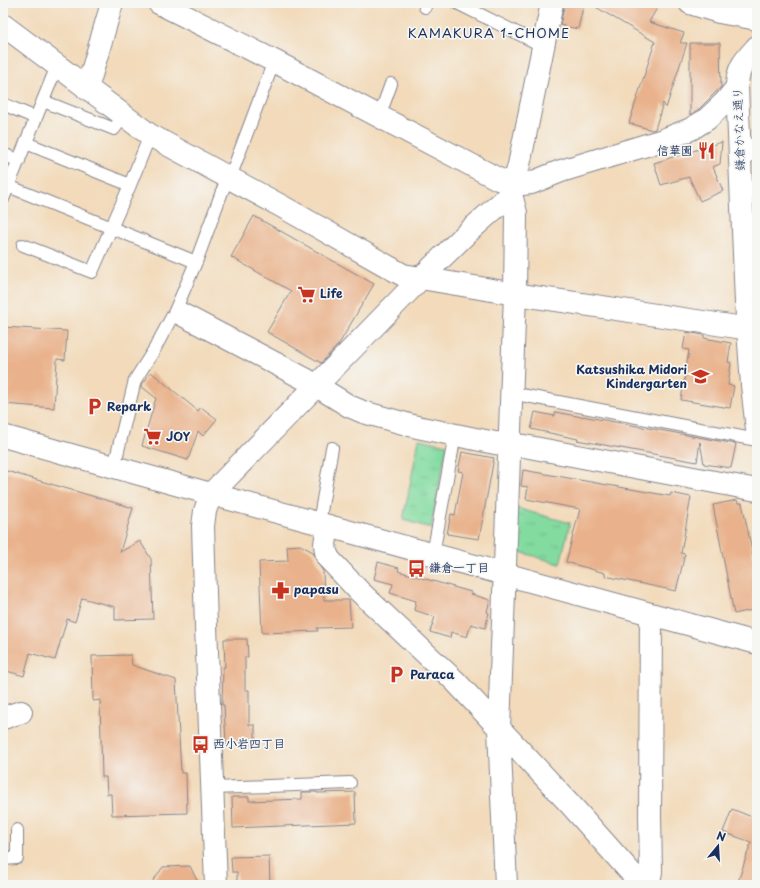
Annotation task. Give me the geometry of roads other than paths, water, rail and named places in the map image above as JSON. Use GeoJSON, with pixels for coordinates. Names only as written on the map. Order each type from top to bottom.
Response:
{"type":"FeatureCollection","features":[{"type":"Feature","properties":{"kind":"street"},"geometry":{"type":"LineString","coordinates":[[87,89],[112,3]]}},
{"type":"Feature","properties":{"kind":"street"},"geometry":{"type":"LineString","coordinates":[[159,3],[274,61],[498,179],[512,190]]}},
{"type":"Feature","properties":{"kind":"street"},"geometry":{"type":"LineString","coordinates":[[506,885],[499,729],[515,294],[516,213],[512,190],[552,3]]}},
{"type":"Feature","properties":{"kind":"street"},"geometry":{"type":"LineString","coordinates":[[690,3],[731,9],[757,19]]}},
{"type":"Feature","properties":{"kind":"street"},"geometry":{"type":"LineString","coordinates":[[3,25],[150,135],[283,207],[403,275],[515,294],[753,330]]}},
{"type":"Feature","properties":{"kind":"street"},"geometry":{"type":"LineString","coordinates":[[216,885],[203,526],[205,511],[211,494],[420,279],[512,190],[561,171],[663,140],[691,129],[717,111],[757,47]]}},
{"type":"Feature","properties":{"kind":"street","name":"鎌倉かなえ通り"},"geometry":{"type":"LineString","coordinates":[[738,78],[748,150],[757,430]]}},
{"type":"Feature","properties":{"kind":"street"},"geometry":{"type":"LineString","coordinates":[[178,312],[307,380],[349,406],[363,412],[417,427],[455,435],[509,445],[524,446],[757,490]]}},
{"type":"Feature","properties":{"kind":"street"},"geometry":{"type":"LineString","coordinates":[[3,436],[757,643]]}},
{"type":"Feature","properties":{"kind":"street"},"geometry":{"type":"LineString","coordinates":[[324,525],[326,552],[329,558],[359,591],[455,681],[570,804],[642,885]]}},
{"type":"Feature","properties":{"kind":"street"},"geometry":{"type":"LineString","coordinates":[[648,885],[651,872],[651,615]]}},
{"type":"Feature","properties":{"kind":"lane"},"geometry":{"type":"LineString","coordinates":[[457,3],[543,46]]}},
{"type":"Feature","properties":{"kind":"lane"},"geometry":{"type":"LineString","coordinates":[[114,467],[135,380],[178,312],[274,61]]}},
{"type":"Feature","properties":{"kind":"lane"},"geometry":{"type":"LineString","coordinates":[[3,199],[57,66]]}},
{"type":"Feature","properties":{"kind":"lane"},"geometry":{"type":"LineString","coordinates":[[379,117],[391,84]]}},
{"type":"Feature","properties":{"kind":"lane"},"geometry":{"type":"LineString","coordinates":[[43,101],[114,129],[124,116]]}},
{"type":"Feature","properties":{"kind":"lane"},"geometry":{"type":"LineString","coordinates":[[3,104],[36,118]]}},
{"type":"Feature","properties":{"kind":"lane"},"geometry":{"type":"LineString","coordinates":[[23,245],[92,272],[112,228],[150,135]]}},
{"type":"Feature","properties":{"kind":"lane"},"geometry":{"type":"LineString","coordinates":[[26,143],[130,185]]}},
{"type":"Feature","properties":{"kind":"lane"},"geometry":{"type":"LineString","coordinates":[[3,154],[19,161]]}},
{"type":"Feature","properties":{"kind":"lane"},"geometry":{"type":"LineString","coordinates":[[8,186],[196,262]]}},
{"type":"Feature","properties":{"kind":"lane"},"geometry":{"type":"LineString","coordinates":[[511,393],[757,440]]}},
{"type":"Feature","properties":{"kind":"lane"},"geometry":{"type":"LineString","coordinates":[[433,554],[455,435]]}},
{"type":"Feature","properties":{"kind":"lane"},"geometry":{"type":"LineString","coordinates":[[324,525],[332,448]]}},
{"type":"Feature","properties":{"kind":"lane"},"geometry":{"type":"LineString","coordinates":[[213,788],[350,783]]}},
{"type":"Feature","properties":{"kind":"lane"},"geometry":{"type":"LineString","coordinates":[[3,859],[17,858],[17,830]]}},
{"type":"Feature","properties":{"kind":"place","name":"信華園"},"geometry":{"type":"Point","coordinates":[706,151]}},
{"type":"Feature","properties":{"kind":"place","name":"Life"},"geometry":{"type":"Point","coordinates":[307,294]}},
{"type":"Feature","properties":{"kind":"place","name":"Katsushika Midori Kindergarten"},"geometry":{"type":"Point","coordinates":[700,377]}},
{"type":"Feature","properties":{"kind":"place","name":"Repark"},"geometry":{"type":"Point","coordinates":[94,407]}},
{"type":"Feature","properties":{"kind":"place","name":"JOY"},"geometry":{"type":"Point","coordinates":[153,437]}},
{"type":"Feature","properties":{"kind":"place","name":"鎌倉一丁目"},"geometry":{"type":"Point","coordinates":[416,568]}},
{"type":"Feature","properties":{"kind":"place","name":"papasu"},"geometry":{"type":"Point","coordinates":[281,590]}},
{"type":"Feature","properties":{"kind":"place","name":"Paraca"},"geometry":{"type":"Point","coordinates":[397,675]}},
{"type":"Feature","properties":{"kind":"place","name":"西小岩四丁目"},"geometry":{"type":"Point","coordinates":[200,744]}},
{"type":"Feature","properties":{"kind":"district","name":"KAMAKURA 1-CHOME"},"geometry":{"type":"Point","coordinates":[489,33]}}]}
